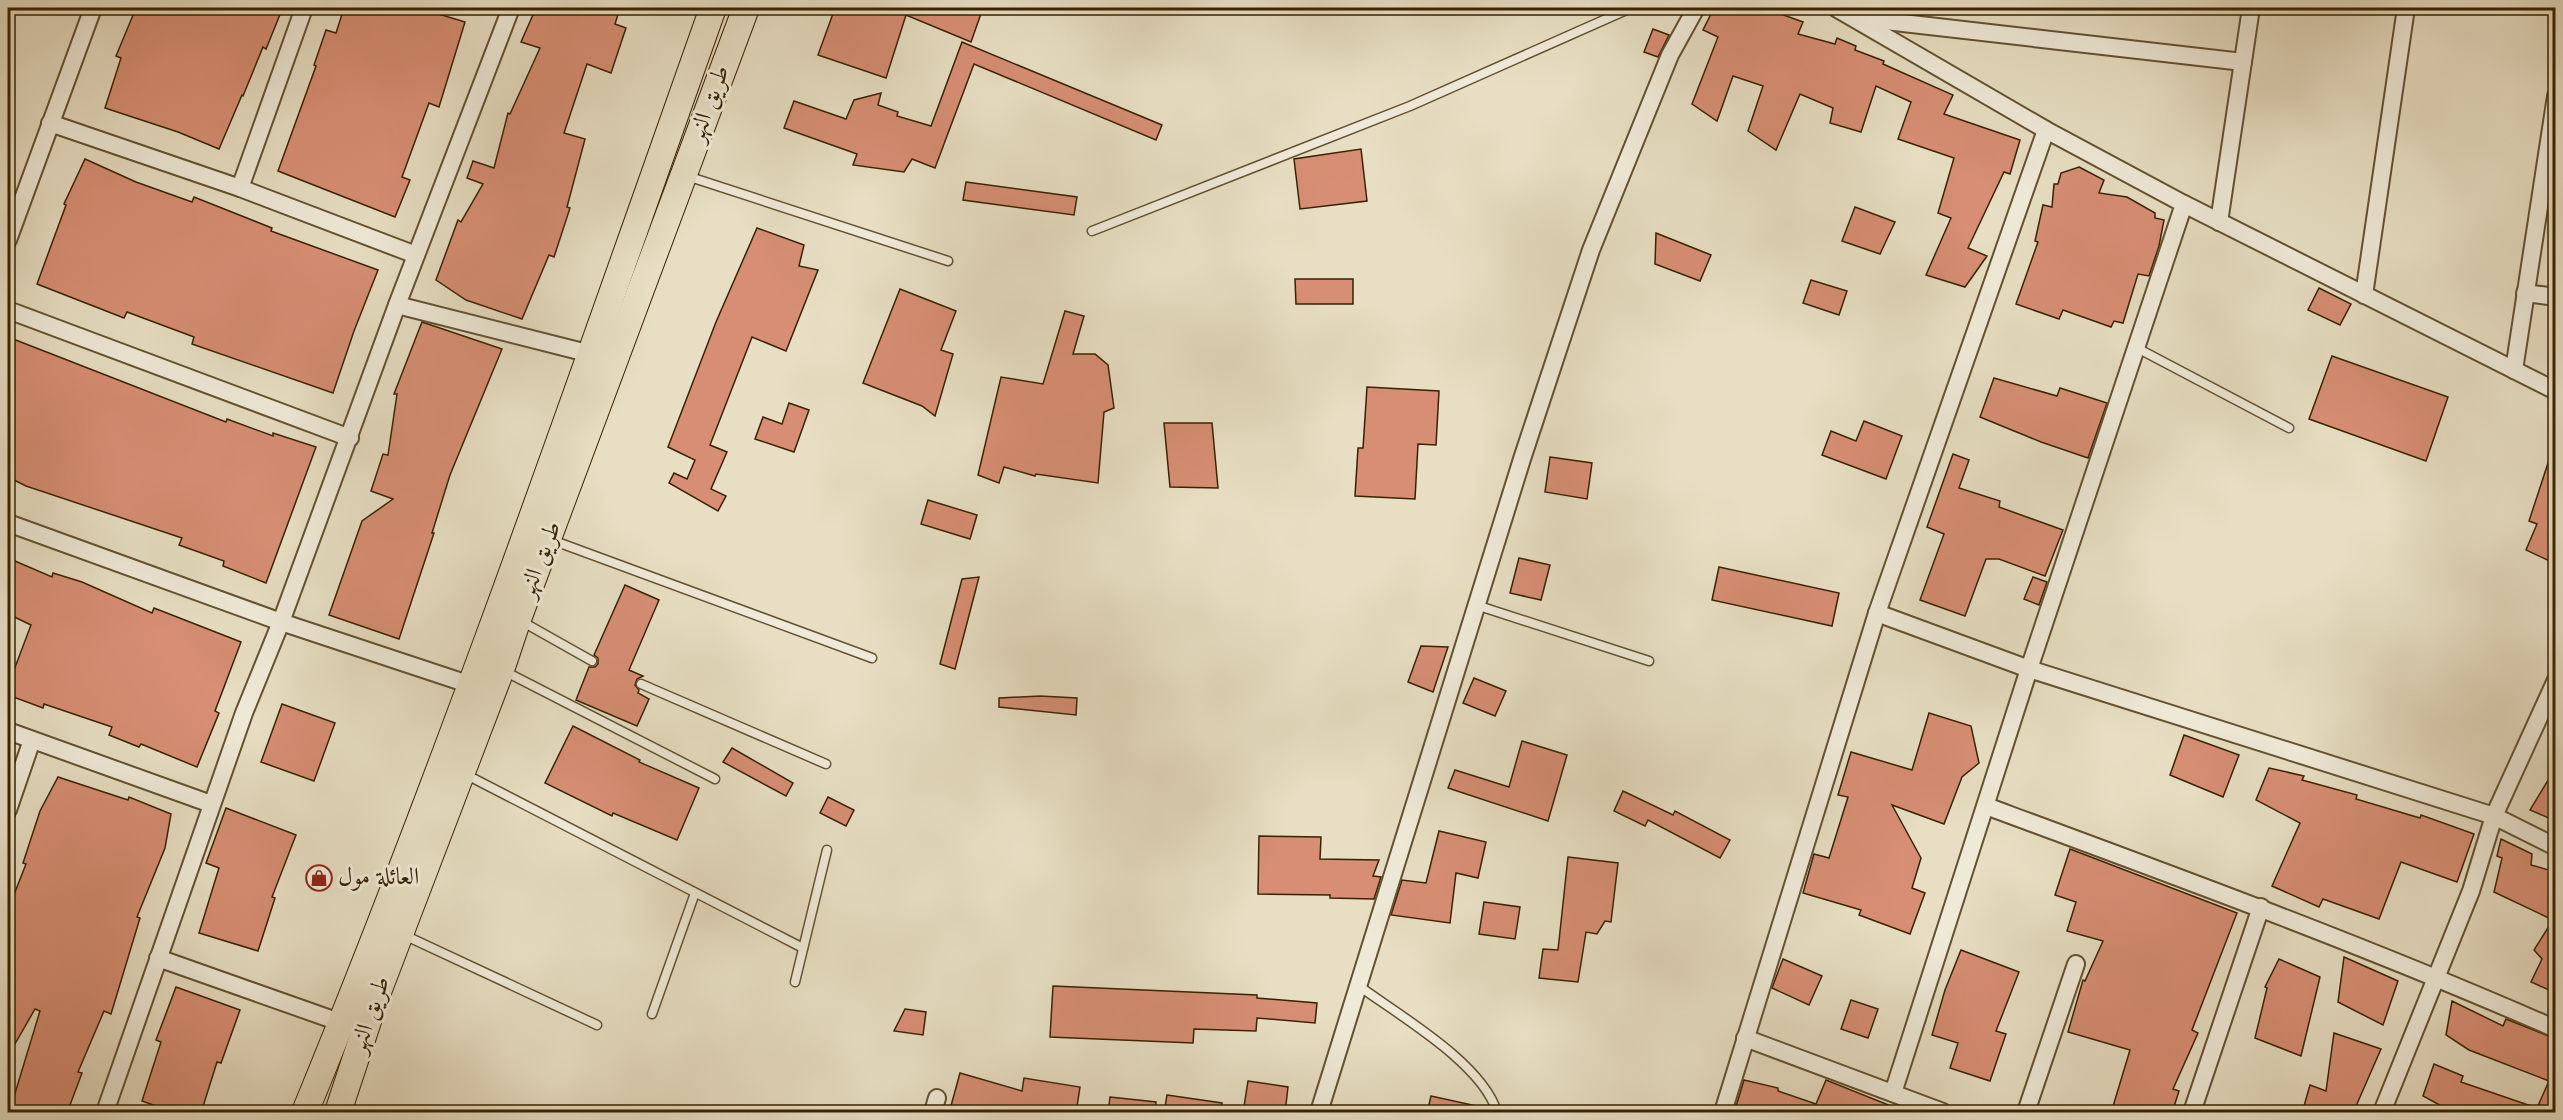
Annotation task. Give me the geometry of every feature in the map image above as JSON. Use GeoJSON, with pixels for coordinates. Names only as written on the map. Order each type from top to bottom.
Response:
{"type":"FeatureCollection","features":[{"type":"Feature","properties":{"kind":"main road","name":"طريق النهر"},"geometry":{"type":"LineString","coordinates":[[305,1113],[342,1023],[471,685],[713,8]]}},
{"type":"Feature","properties":{"kind":"main road","name":"طريق النهر"},"geometry":{"type":"LineString","coordinates":[[338,1113],[376,997],[463,772],[746,8]]}},
{"type":"Feature","properties":{"kind":"street"},"geometry":{"type":"LineString","coordinates":[[8,240],[93,8]]}},
{"type":"Feature","properties":{"kind":"street"},"geometry":{"type":"LineString","coordinates":[[240,189],[304,8]]}},
{"type":"Feature","properties":{"kind":"street"},"geometry":{"type":"LineString","coordinates":[[105,1113],[211,804],[350,438],[397,305],[511,8]]}},
{"type":"Feature","properties":{"kind":"street"},"geometry":{"type":"LineString","coordinates":[[1319,1113],[1476,605],[1591,250],[1670,55],[1696,8]]}},
{"type":"Feature","properties":{"kind":"street"},"geometry":{"type":"LineString","coordinates":[[1836,8],[2046,130],[2184,204],[2556,391]]}},
{"type":"Feature","properties":{"kind":"street"},"geometry":{"type":"LineString","coordinates":[[2219,222],[2251,8]]}},
{"type":"Feature","properties":{"kind":"street"},"geometry":{"type":"LineString","coordinates":[[2364,295],[2406,8]]}},
{"type":"Feature","properties":{"kind":"street"},"geometry":{"type":"LineString","coordinates":[[1853,17],[2243,62]]}},
{"type":"Feature","properties":{"kind":"street"},"geometry":{"type":"LineString","coordinates":[[2514,370],[2525,293],[2552,143],[2556,96]]}},
{"type":"Feature","properties":{"kind":"street"},"geometry":{"type":"LineString","coordinates":[[50,123],[240,189],[416,255]]}},
{"type":"Feature","properties":{"kind":"street"},"geometry":{"type":"LineString","coordinates":[[1723,1113],[1744,1038],[1877,614],[2046,130]]}},
{"type":"Feature","properties":{"kind":"street"},"geometry":{"type":"LineString","coordinates":[[1893,1093],[2029,669],[2184,204]]}},
{"type":"Feature","properties":{"kind":"street"},"geometry":{"type":"LineString","coordinates":[[2525,293],[2556,297]]}},
{"type":"Feature","properties":{"kind":"street"},"geometry":{"type":"LineString","coordinates":[[397,305],[591,354]]}},
{"type":"Feature","properties":{"kind":"street"},"geometry":{"type":"LineString","coordinates":[[8,310],[350,438]]}},
{"type":"Feature","properties":{"kind":"street"},"geometry":{"type":"LineString","coordinates":[[8,523],[281,622],[471,685]]}},
{"type":"Feature","properties":{"kind":"street"},"geometry":{"type":"LineString","coordinates":[[1877,614],[2029,669],[2494,816],[2556,847]]}},
{"type":"Feature","properties":{"kind":"street"},"geometry":{"type":"LineString","coordinates":[[2382,1113],[2471,891],[2494,816],[2556,680]]}},
{"type":"Feature","properties":{"kind":"street"},"geometry":{"type":"LineString","coordinates":[[8,731],[211,804]]}},
{"type":"Feature","properties":{"kind":"street"},"geometry":{"type":"LineString","coordinates":[[8,810],[33,740]]}},
{"type":"Feature","properties":{"kind":"street"},"geometry":{"type":"LineString","coordinates":[[1986,806],[2261,908],[2436,977],[2556,1029]]}},
{"type":"Feature","properties":{"kind":"street"},"geometry":{"type":"LineString","coordinates":[[2192,1113],[2261,908]]}},
{"type":"Feature","properties":{"kind":"street"},"geometry":{"type":"LineString","coordinates":[[158,958],[342,1023]]}},
{"type":"Feature","properties":{"kind":"street"},"geometry":{"type":"LineString","coordinates":[[2026,1113],[2076,964]]}},
{"type":"Feature","properties":{"kind":"street"},"geometry":{"type":"LineString","coordinates":[[1744,1038],[1943,1113]]}},
{"type":"Feature","properties":{"kind":"lane"},"geometry":{"type":"LineString","coordinates":[[1092,231],[1410,106],[1631,8]]}},
{"type":"Feature","properties":{"kind":"lane"},"geometry":{"type":"LineString","coordinates":[[684,175],[948,261]]}},
{"type":"Feature","properties":{"kind":"lane"},"geometry":{"type":"LineString","coordinates":[[2137,348],[2289,428]]}},
{"type":"Feature","properties":{"kind":"lane"},"geometry":{"type":"LineString","coordinates":[[549,539],[872,658]]}},
{"type":"Feature","properties":{"kind":"lane"},"geometry":{"type":"LineString","coordinates":[[1476,605],[1649,661]]}},
{"type":"Feature","properties":{"kind":"lane"},"geometry":{"type":"LineString","coordinates":[[518,619],[592,661]]}},
{"type":"Feature","properties":{"kind":"lane"},"geometry":{"type":"LineString","coordinates":[[501,670],[715,778]]}},
{"type":"Feature","properties":{"kind":"lane"},"geometry":{"type":"LineString","coordinates":[[641,684],[826,764]]}},
{"type":"Feature","properties":{"kind":"lane"},"geometry":{"type":"LineString","coordinates":[[463,772],[803,948]]}},
{"type":"Feature","properties":{"kind":"lane"},"geometry":{"type":"LineString","coordinates":[[795,982],[827,850]]}},
{"type":"Feature","properties":{"kind":"lane"},"geometry":{"type":"LineString","coordinates":[[652,1014],[695,892]]}},
{"type":"Feature","properties":{"kind":"lane"},"geometry":{"type":"LineString","coordinates":[[400,934],[597,1025]]}},
{"type":"Feature","properties":{"kind":"lane"},"geometry":{"type":"LineString","coordinates":[[1359,986],[1455,1056],[1478,1078],[1497,1113]]}},
{"type":"Feature","properties":{"kind":"building"},"geometry":{"type":"Polygon","coordinates":[[[136,8],[269,8],[281,12],[266,49],[263,47],[219,149],[178,132],[105,108],[121,58],[116,56],[136,8]]]}},
{"type":"Feature","properties":{"kind":"building"},"geometry":{"type":"Polygon","coordinates":[[[344,8],[419,8],[465,22],[439,107],[429,103],[402,177],[410,180],[395,217],[278,171],[316,66],[314,65],[326,30],[336,33],[344,8]]]}},
{"type":"Feature","properties":{"kind":"building"},"geometry":{"type":"Polygon","coordinates":[[[536,8],[620,8],[615,24],[626,28],[611,73],[587,64],[564,133],[585,139],[567,207],[570,208],[554,257],[549,255],[522,319],[466,300],[436,280],[458,220],[461,222],[483,184],[467,178],[473,161],[494,168],[508,113],[510,114],[540,48],[521,42],[536,8]]]}},
{"type":"Feature","properties":{"kind":"building"},"geometry":{"type":"Polygon","coordinates":[[[835,8],[983,8],[971,42],[906,15],[886,78],[818,55],[835,8]]]}},
{"type":"Feature","properties":{"kind":"building"},"geometry":{"type":"Polygon","coordinates":[[[1714,8],[1779,8],[1778,13],[1803,22],[1798,34],[1835,44],[1837,38],[1856,46],[1855,50],[1884,61],[1883,64],[1953,95],[1944,114],[2020,140],[2010,174],[2004,172],[1968,248],[1987,256],[1965,287],[1926,275],[1951,218],[1938,213],[1954,158],[1898,139],[1911,102],[1876,86],[1861,132],[1830,123],[1833,108],[1800,94],[1776,150],[1748,131],[1763,86],[1733,76],[1717,121],[1692,104],[1718,37],[1703,30],[1714,8]]]}},
{"type":"Feature","properties":{"kind":"building"},"geometry":{"type":"Polygon","coordinates":[[[1653,29],[1669,35],[1658,57],[1644,52],[1653,29]]]}},
{"type":"Feature","properties":{"kind":"building"},"geometry":{"type":"Polygon","coordinates":[[[962,42],[1162,125],[1156,140],[974,64],[935,168],[912,159],[904,172],[853,165],[857,154],[784,128],[794,101],[846,119],[854,100],[881,93],[878,105],[898,112],[897,116],[931,126],[962,42]]]}},
{"type":"Feature","properties":{"kind":"building"},"geometry":{"type":"Polygon","coordinates":[[[1361,149],[1367,201],[1300,209],[1294,159],[1361,149]]]}},
{"type":"Feature","properties":{"kind":"building"},"geometry":{"type":"Polygon","coordinates":[[[85,159],[136,182],[192,202],[194,197],[272,228],[271,231],[378,270],[333,393],[192,344],[194,337],[127,312],[124,318],[37,284],[66,205],[64,204],[85,159]]]}},
{"type":"Feature","properties":{"kind":"building"},"geometry":{"type":"Polygon","coordinates":[[[2079,167],[2104,180],[2099,193],[2127,197],[2155,213],[2155,218],[2164,220],[2159,246],[2149,276],[2138,274],[2123,323],[2114,321],[2111,327],[2063,310],[2059,319],[2016,304],[2038,242],[2035,241],[2043,205],[2052,207],[2054,184],[2058,184],[2061,173],[2079,167]]]}},
{"type":"Feature","properties":{"kind":"building"},"geometry":{"type":"Polygon","coordinates":[[[966,182],[1077,197],[1074,215],[963,200],[966,182]]]}},
{"type":"Feature","properties":{"kind":"building"},"geometry":{"type":"Polygon","coordinates":[[[1855,207],[1895,222],[1880,254],[1842,241],[1855,207]]]}},
{"type":"Feature","properties":{"kind":"building"},"geometry":{"type":"Polygon","coordinates":[[[757,228],[804,245],[799,266],[818,270],[786,351],[752,337],[710,445],[727,452],[711,489],[726,496],[718,511],[669,483],[674,473],[687,479],[695,460],[668,447],[716,322],[757,228]]]}},
{"type":"Feature","properties":{"kind":"building"},"geometry":{"type":"Polygon","coordinates":[[[1656,233],[1711,255],[1700,281],[1655,264],[1656,233]]]}},
{"type":"Feature","properties":{"kind":"building"},"geometry":{"type":"Polygon","coordinates":[[[1295,279],[1353,279],[1353,304],[1296,304],[1295,279]]]}},
{"type":"Feature","properties":{"kind":"building"},"geometry":{"type":"Polygon","coordinates":[[[1811,280],[1847,291],[1839,315],[1803,303],[1811,280]]]}},
{"type":"Feature","properties":{"kind":"building"},"geometry":{"type":"Polygon","coordinates":[[[2319,288],[2351,304],[2340,325],[2308,310],[2319,288]]]}},
{"type":"Feature","properties":{"kind":"building"},"geometry":{"type":"Polygon","coordinates":[[[900,289],[956,311],[941,350],[953,354],[935,416],[922,406],[863,383],[900,289]]]}},
{"type":"Feature","properties":{"kind":"building"},"geometry":{"type":"Polygon","coordinates":[[[1065,311],[1084,316],[1073,354],[1095,354],[1108,365],[1114,408],[1104,412],[1098,483],[1036,474],[1035,476],[1004,467],[999,483],[978,475],[1001,377],[1043,384],[1065,311]]]}},
{"type":"Feature","properties":{"kind":"building"},"geometry":{"type":"Polygon","coordinates":[[[422,322],[502,349],[450,475],[432,533],[434,533],[399,639],[329,615],[362,521],[393,499],[371,491],[383,454],[388,455],[397,394],[394,394],[422,322]]]}},
{"type":"Feature","properties":{"kind":"building"},"geometry":{"type":"Polygon","coordinates":[[[8,337],[226,422],[227,419],[273,436],[273,433],[316,447],[266,583],[223,566],[224,561],[179,545],[182,538],[26,486],[8,477],[8,337]]]}},
{"type":"Feature","properties":{"kind":"building"},"geometry":{"type":"Polygon","coordinates":[[[2332,356],[2448,397],[2426,461],[2309,419],[2332,356]]]}},
{"type":"Feature","properties":{"kind":"building"},"geometry":{"type":"Polygon","coordinates":[[[1994,378],[2057,396],[2060,388],[2107,403],[2088,458],[1980,417],[1994,378]]]}},
{"type":"Feature","properties":{"kind":"building"},"geometry":{"type":"Polygon","coordinates":[[[1367,387],[1439,391],[1436,445],[1418,444],[1415,499],[1355,496],[1358,448],[1363,448],[1367,387]]]}},
{"type":"Feature","properties":{"kind":"building"},"geometry":{"type":"Polygon","coordinates":[[[789,403],[809,410],[794,452],[755,439],[763,417],[782,424],[789,403]]]}},
{"type":"Feature","properties":{"kind":"building"},"geometry":{"type":"Polygon","coordinates":[[[1864,421],[1902,436],[1886,479],[1822,455],[1831,431],[1856,441],[1864,421]]]}},
{"type":"Feature","properties":{"kind":"building"},"geometry":{"type":"Polygon","coordinates":[[[1164,423],[1212,423],[1218,488],[1170,487],[1164,423]]]}},
{"type":"Feature","properties":{"kind":"building"},"geometry":{"type":"Polygon","coordinates":[[[2552,451],[2556,452],[2556,564],[2526,550],[2537,524],[2529,521],[2552,451]]]}},
{"type":"Feature","properties":{"kind":"building"},"geometry":{"type":"Polygon","coordinates":[[[1953,454],[1969,460],[1959,488],[2000,501],[1999,507],[2063,530],[2045,576],[1999,559],[1986,559],[1965,616],[1920,600],[1944,534],[1927,527],[1953,454]]]}},
{"type":"Feature","properties":{"kind":"building"},"geometry":{"type":"Polygon","coordinates":[[[1550,457],[1592,463],[1587,499],[1545,492],[1550,457]]]}},
{"type":"Feature","properties":{"kind":"building"},"geometry":{"type":"Polygon","coordinates":[[[928,500],[977,515],[970,539],[921,524],[928,500]]]}},
{"type":"Feature","properties":{"kind":"building"},"geometry":{"type":"Polygon","coordinates":[[[8,558],[52,577],[53,573],[82,582],[152,613],[154,608],[241,642],[215,711],[219,713],[197,767],[141,744],[139,747],[109,735],[112,727],[44,704],[43,708],[8,695],[8,686],[31,625],[8,614],[8,558]]]}},
{"type":"Feature","properties":{"kind":"building"},"geometry":{"type":"Polygon","coordinates":[[[1519,558],[1550,565],[1541,600],[1510,593],[1519,558]]]}},
{"type":"Feature","properties":{"kind":"building"},"geometry":{"type":"Polygon","coordinates":[[[1719,567],[1839,593],[1832,626],[1712,600],[1719,567]]]}},
{"type":"Feature","properties":{"kind":"building"},"geometry":{"type":"Polygon","coordinates":[[[979,577],[955,669],[940,664],[962,579],[979,577]]]}},
{"type":"Feature","properties":{"kind":"building"},"geometry":{"type":"Polygon","coordinates":[[[2033,577],[2047,582],[2039,605],[2024,599],[2033,577]]]}},
{"type":"Feature","properties":{"kind":"building"},"geometry":{"type":"Polygon","coordinates":[[[625,585],[659,600],[629,670],[643,676],[637,679],[635,685],[639,690],[638,693],[649,699],[637,726],[576,700],[589,667],[595,667],[598,664],[598,658],[594,655],[625,585]]]}},
{"type":"Feature","properties":{"kind":"building"},"geometry":{"type":"Polygon","coordinates":[[[1421,646],[1448,647],[1433,692],[1408,682],[1421,646]]]}},
{"type":"Feature","properties":{"kind":"building"},"geometry":{"type":"Polygon","coordinates":[[[1474,678],[1506,691],[1495,716],[1463,703],[1474,678]]]}},
{"type":"Feature","properties":{"kind":"building"},"geometry":{"type":"Polygon","coordinates":[[[1040,696],[1077,698],[1076,715],[999,707],[999,698],[1040,696]]]}},
{"type":"Feature","properties":{"kind":"building"},"geometry":{"type":"Polygon","coordinates":[[[282,704],[335,723],[314,781],[261,762],[282,704]]]}},
{"type":"Feature","properties":{"kind":"building"},"geometry":{"type":"Polygon","coordinates":[[[1929,713],[1971,726],[1979,763],[1962,777],[1944,824],[1892,805],[1921,858],[1912,888],[1925,893],[1910,934],[1859,915],[1861,910],[1803,893],[1814,854],[1829,858],[1848,797],[1838,795],[1851,752],[1912,770],[1929,713]]]}},
{"type":"Feature","properties":{"kind":"building"},"geometry":{"type":"Polygon","coordinates":[[[573,726],[640,760],[639,762],[699,788],[677,840],[613,813],[612,816],[545,783],[573,726]]]}},
{"type":"Feature","properties":{"kind":"building"},"geometry":{"type":"Polygon","coordinates":[[[2184,735],[2239,755],[2223,797],[2170,775],[2184,735]]]}},
{"type":"Feature","properties":{"kind":"building"},"geometry":{"type":"Polygon","coordinates":[[[1522,741],[1567,755],[1548,821],[1448,788],[1455,770],[1509,787],[1522,741]]]}},
{"type":"Feature","properties":{"kind":"building"},"geometry":{"type":"Polygon","coordinates":[[[732,748],[793,783],[786,796],[723,762],[732,748]]]}},
{"type":"Feature","properties":{"kind":"building"},"geometry":{"type":"Polygon","coordinates":[[[2556,767],[2556,821],[2530,810],[2556,767]]]}},
{"type":"Feature","properties":{"kind":"building"},"geometry":{"type":"Polygon","coordinates":[[[2269,768],[2304,776],[2302,780],[2357,795],[2356,799],[2420,818],[2421,815],[2474,834],[2457,882],[2401,862],[2379,919],[2323,899],[2319,907],[2272,886],[2300,823],[2256,800],[2269,768]]]}},
{"type":"Feature","properties":{"kind":"building"},"geometry":{"type":"Polygon","coordinates":[[[58,777],[128,800],[129,797],[171,814],[165,848],[137,917],[140,918],[111,1014],[104,1011],[78,1072],[82,1073],[67,1113],[9,1113],[40,1011],[35,1009],[8,1056],[8,910],[26,864],[23,863],[40,811],[58,777]]]}},
{"type":"Feature","properties":{"kind":"building"},"geometry":{"type":"Polygon","coordinates":[[[1623,791],[1673,815],[1675,811],[1730,840],[1720,858],[1648,820],[1645,826],[1614,811],[1623,791]]]}},
{"type":"Feature","properties":{"kind":"building"},"geometry":{"type":"Polygon","coordinates":[[[828,797],[854,810],[846,826],[820,813],[828,797]]]}},
{"type":"Feature","properties":{"kind":"building"},"geometry":{"type":"Polygon","coordinates":[[[226,808],[296,835],[272,897],[275,898],[258,951],[199,933],[219,868],[206,863],[226,808]]]}},
{"type":"Feature","properties":{"kind":"building"},"geometry":{"type":"Polygon","coordinates":[[[1439,831],[1486,842],[1478,878],[1456,873],[1450,923],[1391,915],[1402,880],[1426,883],[1439,831]]]}},
{"type":"Feature","properties":{"kind":"building"},"geometry":{"type":"Polygon","coordinates":[[[1259,836],[1321,837],[1320,859],[1379,860],[1373,876],[1381,877],[1374,899],[1330,898],[1330,895],[1258,894],[1259,836]]]}},
{"type":"Feature","properties":{"kind":"building"},"geometry":{"type":"Polygon","coordinates":[[[2501,839],[2532,854],[2531,865],[2556,872],[2556,993],[2531,982],[2542,959],[2534,950],[2553,920],[2494,892],[2502,858],[2497,856],[2501,839]]]}},
{"type":"Feature","properties":{"kind":"building"},"geometry":{"type":"Polygon","coordinates":[[[2070,849],[2237,913],[2192,1030],[2198,1033],[2173,1089],[2179,1091],[2172,1113],[2111,1113],[2130,1050],[2068,1032],[2083,980],[2085,981],[2103,941],[2067,931],[2076,902],[2055,895],[2070,849]]]}},
{"type":"Feature","properties":{"kind":"building"},"geometry":{"type":"Polygon","coordinates":[[[1568,857],[1618,863],[1611,922],[1605,921],[1597,934],[1586,932],[1578,982],[1539,978],[1543,949],[1558,950],[1568,857]]]}},
{"type":"Feature","properties":{"kind":"building"},"geometry":{"type":"Polygon","coordinates":[[[1484,902],[1520,907],[1515,939],[1479,934],[1484,902]]]}},
{"type":"Feature","properties":{"kind":"building"},"geometry":{"type":"Polygon","coordinates":[[[1961,950],[2019,972],[1996,1031],[2006,1034],[1990,1081],[1950,1068],[1958,1043],[1932,1035],[1945,990],[1961,950]]]}},
{"type":"Feature","properties":{"kind":"building"},"geometry":{"type":"Polygon","coordinates":[[[2344,957],[2398,981],[2383,1025],[2338,1002],[2344,957]]]}},
{"type":"Feature","properties":{"kind":"building"},"geometry":{"type":"Polygon","coordinates":[[[1783,959],[1822,976],[1809,1005],[1772,988],[1783,959]]]}},
{"type":"Feature","properties":{"kind":"building"},"geometry":{"type":"Polygon","coordinates":[[[2279,959],[2320,977],[2301,1056],[2255,1038],[2267,988],[2265,987],[2279,959]]]}},
{"type":"Feature","properties":{"kind":"building"},"geometry":{"type":"Polygon","coordinates":[[[1053,986],[1257,995],[1257,998],[1317,1003],[1315,1023],[1257,1018],[1256,1031],[1194,1029],[1193,1043],[1050,1037],[1053,986]]]}},
{"type":"Feature","properties":{"kind":"building"},"geometry":{"type":"Polygon","coordinates":[[[176,987],[240,1010],[221,1063],[217,1062],[201,1113],[176,1113],[142,1101],[161,1042],[156,1040],[176,987]]]}},
{"type":"Feature","properties":{"kind":"building"},"geometry":{"type":"Polygon","coordinates":[[[1851,1000],[1878,1009],[1868,1038],[1841,1029],[1851,1000]]]}},
{"type":"Feature","properties":{"kind":"building"},"geometry":{"type":"Polygon","coordinates":[[[2452,1001],[2503,1026],[2506,1019],[2556,1039],[2556,1113],[2454,1113],[2423,1096],[2434,1064],[2463,1076],[2461,1082],[2537,1108],[2549,1081],[2469,1050],[2446,1035],[2452,1001]]]}},
{"type":"Feature","properties":{"kind":"building"},"geometry":{"type":"Polygon","coordinates":[[[905,1009],[926,1012],[923,1035],[894,1031],[905,1009]]]}},
{"type":"Feature","properties":{"kind":"building"},"geometry":{"type":"Polygon","coordinates":[[[2334,1033],[2381,1049],[2353,1113],[2302,1113],[2310,1085],[2326,1091],[2334,1033]]]}},
{"type":"Feature","properties":{"kind":"building"},"geometry":{"type":"Polygon","coordinates":[[[960,1073],[1022,1091],[1024,1078],[1080,1087],[1076,1113],[949,1113],[960,1073]]]}},
{"type":"Feature","properties":{"kind":"building"},"geometry":{"type":"Polygon","coordinates":[[[1744,1080],[1778,1088],[1778,1091],[1816,1104],[1826,1080],[1901,1110],[1901,1113],[1734,1113],[1744,1080]]]}},
{"type":"Feature","properties":{"kind":"building"},"geometry":{"type":"Polygon","coordinates":[[[1248,1081],[1288,1087],[1285,1113],[1243,1113],[1248,1081]]]}},
{"type":"Feature","properties":{"kind":"building"},"geometry":{"type":"Polygon","coordinates":[[[1167,1095],[1222,1103],[1222,1113],[1164,1113],[1167,1095]]]}},
{"type":"Feature","properties":{"kind":"building"},"geometry":{"type":"Polygon","coordinates":[[[1431,1096],[1477,1106],[1476,1113],[1427,1113],[1431,1096]]]}},
{"type":"Feature","properties":{"kind":"building"},"geometry":{"type":"Polygon","coordinates":[[[1110,1097],[1156,1102],[1155,1113],[1108,1113],[1110,1097]]]}},
{"type":"Feature","properties":{"kind":"place","name":"العائلة مول"},"geometry":{"type":"Point","coordinates":[319,878]}}]}
